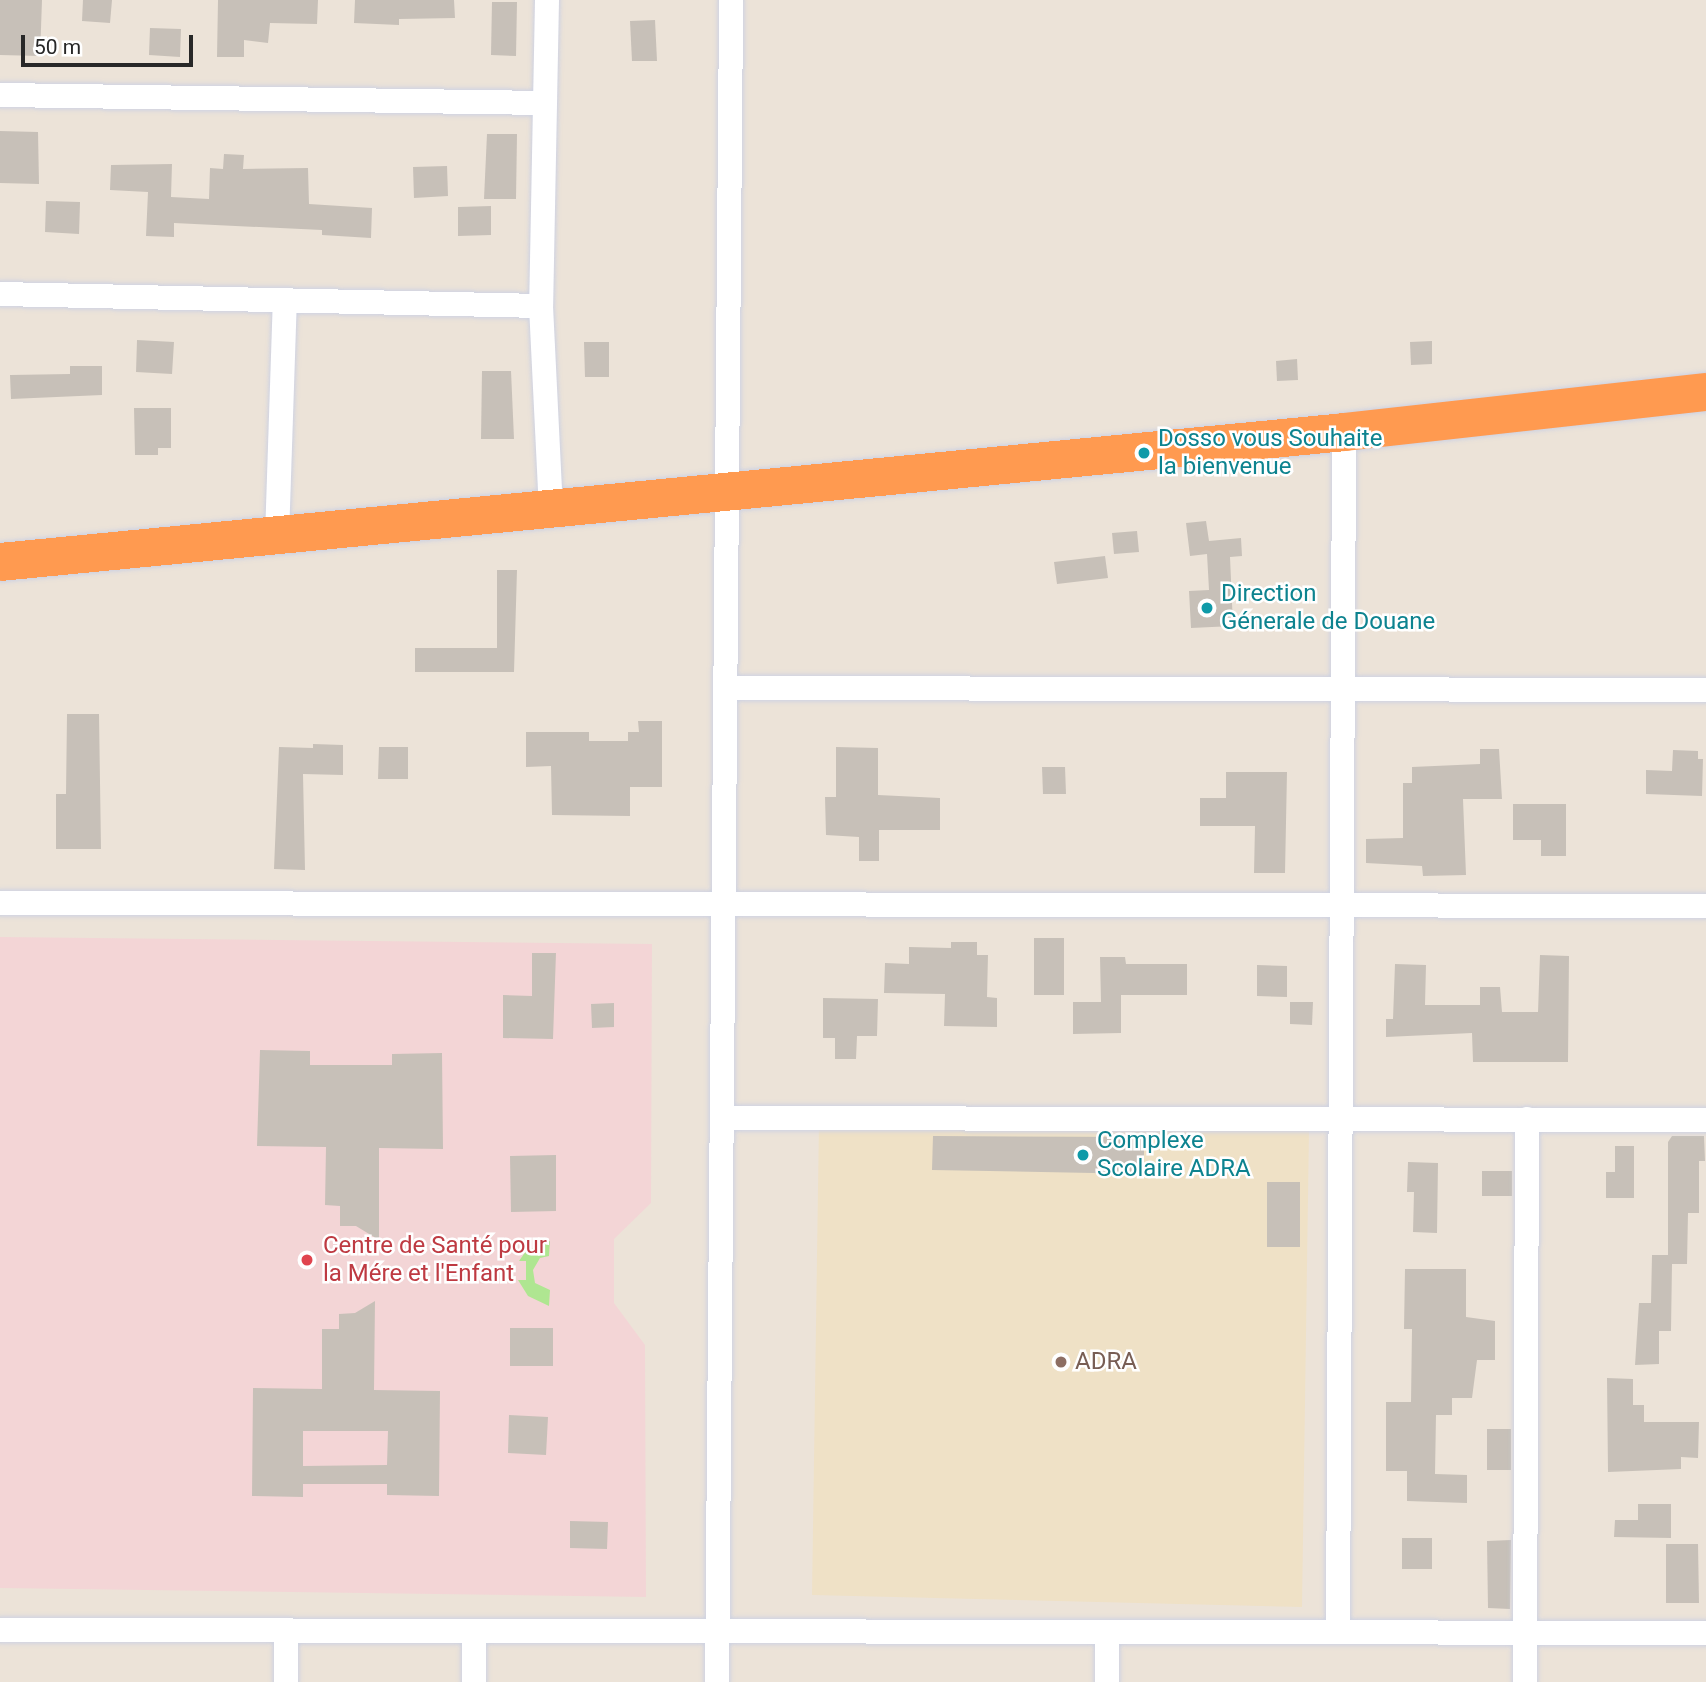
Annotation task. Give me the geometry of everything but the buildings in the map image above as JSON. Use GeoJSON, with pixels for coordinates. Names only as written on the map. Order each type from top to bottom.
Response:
{"type":"FeatureCollection","features":[{"type":"Feature","properties":{"kind":"highway"},"geometry":{"type":"LineString","coordinates":[[0,562],[551,511],[1344,432],[1706,392]]}},
{"type":"Feature","properties":{"kind":"street"},"geometry":{"type":"LineString","coordinates":[[547,0],[541,306],[551,511]]}},
{"type":"Feature","properties":{"kind":"street"},"geometry":{"type":"LineString","coordinates":[[718,1682],[731,0]]}},
{"type":"Feature","properties":{"kind":"street"},"geometry":{"type":"LineString","coordinates":[[0,95],[545,103]]}},
{"type":"Feature","properties":{"kind":"street"},"geometry":{"type":"LineString","coordinates":[[0,294],[541,306]]}},
{"type":"Feature","properties":{"kind":"street"},"geometry":{"type":"LineString","coordinates":[[276,537],[285,300]]}},
{"type":"Feature","properties":{"kind":"street"},"geometry":{"type":"LineString","coordinates":[[1338,1632],[1340,690],[1344,432]]}},
{"type":"Feature","properties":{"kind":"street"},"geometry":{"type":"LineString","coordinates":[[726,688],[1706,690]]}},
{"type":"Feature","properties":{"kind":"street"},"geometry":{"type":"LineString","coordinates":[[0,903],[1706,906]]}},
{"type":"Feature","properties":{"kind":"street"},"geometry":{"type":"LineString","coordinates":[[722,1118],[1706,1120]]}},
{"type":"Feature","properties":{"kind":"street"},"geometry":{"type":"LineString","coordinates":[[1525,1682],[1527,1119]]}},
{"type":"Feature","properties":{"kind":"street"},"geometry":{"type":"LineString","coordinates":[[0,1630],[1706,1633]]}},
{"type":"Feature","properties":{"kind":"street"},"geometry":{"type":"LineString","coordinates":[[286,1630],[286,1682]]}},
{"type":"Feature","properties":{"kind":"street"},"geometry":{"type":"LineString","coordinates":[[474,1631],[474,1682]]}},
{"type":"Feature","properties":{"kind":"street"},"geometry":{"type":"LineString","coordinates":[[1107,1632],[1107,1682]]}},
{"type":"Feature","properties":{"kind":"shaded area","name":"Centre de Santé pour la Mére et l'Enfant"},"geometry":{"type":"Polygon","coordinates":[[[0,937],[652,944],[651,1203],[614,1239],[614,1303],[645,1345],[646,1597],[0,1588],[0,937]]]}},
{"type":"Feature","properties":{"kind":"shaded area","name":"ADRA"},"geometry":{"type":"Polygon","coordinates":[[[819,1121],[1309,1129],[1302,1607],[812,1595],[819,1121]]]}},
{"type":"Feature","properties":{"kind":"green space"},"geometry":{"type":"Polygon","coordinates":[[[550,1241],[549,1256],[540,1258],[533,1270],[535,1283],[550,1290],[549,1306],[528,1296],[518,1280],[526,1280],[526,1261],[519,1261],[526,1251],[550,1241]]]}},
{"type":"Feature","properties":{"kind":"place","name":"Dosso vous Souhaite la bienvenue"},"geometry":{"type":"Point","coordinates":[1144,453]}},
{"type":"Feature","properties":{"kind":"place","name":"Direction Génerale de Douane"},"geometry":{"type":"Point","coordinates":[1207,608]}},
{"type":"Feature","properties":{"kind":"place","name":"Complexe Scolaire ADRA"},"geometry":{"type":"Point","coordinates":[1083,1155]}},
{"type":"Feature","properties":{"kind":"place","name":"Centre de Santé pour la Mére et l'Enfant"},"geometry":{"type":"Point","coordinates":[307,1260]}},
{"type":"Feature","properties":{"kind":"place","name":"ADRA"},"geometry":{"type":"Point","coordinates":[1061,1362]}}]}
